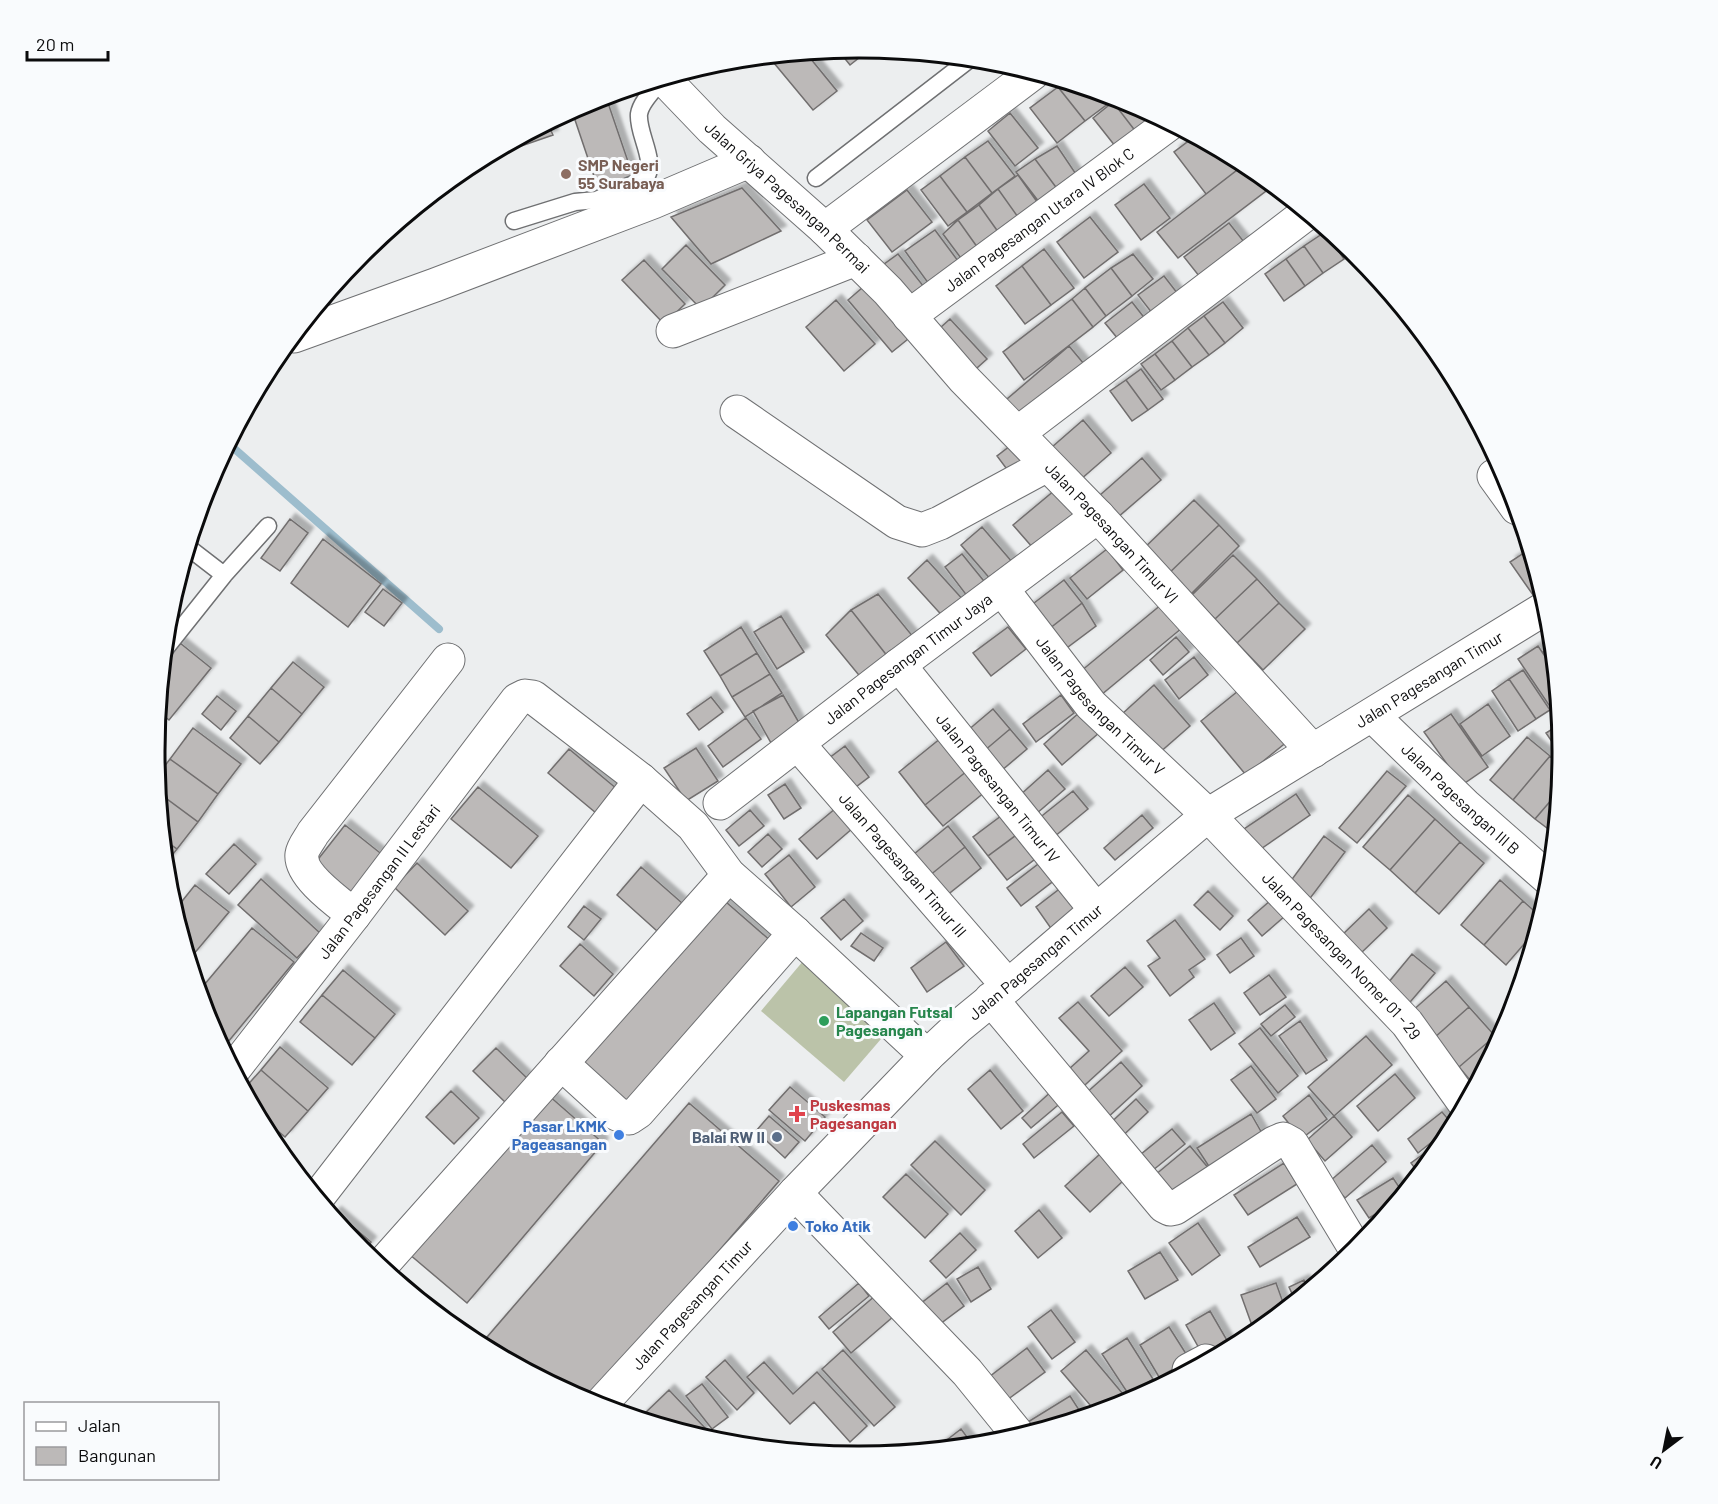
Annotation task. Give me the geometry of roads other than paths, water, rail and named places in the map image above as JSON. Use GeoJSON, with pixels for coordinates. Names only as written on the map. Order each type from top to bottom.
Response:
{"type":"FeatureCollection","features":[{"type":"Feature","properties":{"kind":"street"},"geometry":{"type":"LineString","coordinates":[[825,229],[1025,79]]}},
{"type":"Feature","properties":{"kind":"street","name":"Jalan Griya Pagesangan Permai"},"geometry":{"type":"LineString","coordinates":[[670,85],[712,129],[825,229],[888,291],[909,316]]}},
{"type":"Feature","properties":{"kind":"street","name":"Jalan Pagesangan Utara IV Blok C"},"geometry":{"type":"LineString","coordinates":[[909,316],[1162,128]]}},
{"type":"Feature","properties":{"kind":"street"},"geometry":{"type":"LineString","coordinates":[[308,331],[653,202],[749,161]]}},
{"type":"Feature","properties":{"kind":"street"},"geometry":{"type":"LineString","coordinates":[[1018,433],[1300,218]]}},
{"type":"Feature","properties":{"kind":"street"},"geometry":{"type":"LineString","coordinates":[[673,331],[856,259]]}},
{"type":"Feature","properties":{"kind":"street","name":"Jalan Pagesangan Timur VI"},"geometry":{"type":"LineString","coordinates":[[909,316],[964,379],[1098,516],[1313,751]]}},
{"type":"Feature","properties":{"kind":"street"},"geometry":{"type":"LineString","coordinates":[[737,412],[897,522],[922,530],[940,523],[1047,465]]}},
{"type":"Feature","properties":{"kind":"street"},"geometry":{"type":"LineString","coordinates":[[1494,476],[1497,480]]}},
{"type":"Feature","properties":{"kind":"street","name":"Jalan Pagesangan Timur Jaya"},"geometry":{"type":"LineString","coordinates":[[720,803],[1098,516]]}},
{"type":"Feature","properties":{"kind":"street","name":"Jalan Pagesangan Timur V"},"geometry":{"type":"LineString","coordinates":[[1002,589],[1091,705],[1208,815]]}},
{"type":"Feature","properties":{"kind":"street","name":"Jalan Pagesangan Timur"},"geometry":{"type":"LineString","coordinates":[[607,1398],[795,1193],[927,1056],[958,1027],[1208,815],[1538,613]]}},
{"type":"Feature","properties":{"kind":"street"},"geometry":{"type":"LineString","coordinates":[[354,915],[317,883],[304,867],[302,854],[313,833],[448,660]]}},
{"type":"Feature","properties":{"kind":"street","name":"Jalan Pagesangan Timur IV"},"geometry":{"type":"LineString","coordinates":[[899,665],[1096,910]]}},
{"type":"Feature","properties":{"kind":"street","name":"Jalan Pagesangan II Lestari"},"geometry":{"type":"LineString","coordinates":[[239,1063],[517,700],[525,696],[533,697],[641,780]]}},
{"type":"Feature","properties":{"kind":"street","name":"Jalan Pagesangan III B"},"geometry":{"type":"LineString","coordinates":[[1372,715],[1465,805],[1542,873]]}},
{"type":"Feature","properties":{"kind":"street","name":"Jalan Pagesangan Timur III"},"geometry":{"type":"LineString","coordinates":[[798,744],[1000,993],[1164,1206],[1175,1209],[1283,1139],[1292,1144],[1350,1241]]}},
{"type":"Feature","properties":{"kind":"street"},"geometry":{"type":"LineString","coordinates":[[323,1191],[641,780],[693,826],[729,875],[927,1056]]}},
{"type":"Feature","properties":{"kind":"street","name":"Jalan Pagesangan Nomer 01 - 29"},"geometry":{"type":"LineString","coordinates":[[1208,815],[1407,1023],[1461,1098]]}},
{"type":"Feature","properties":{"kind":"street"},"geometry":{"type":"LineString","coordinates":[[387,1259],[729,875]]}},
{"type":"Feature","properties":{"kind":"street"},"geometry":{"type":"LineString","coordinates":[[561,1064],[617,1114],[628,1118],[638,1112],[795,933]]}},
{"type":"Feature","properties":{"kind":"street"},"geometry":{"type":"LineString","coordinates":[[795,1193],[967,1372],[1012,1428]]}},
{"type":"Feature","properties":{"kind":"lane"},"geometry":{"type":"LineString","coordinates":[[816,178],[961,66]]}},
{"type":"Feature","properties":{"kind":"lane"},"geometry":{"type":"LineString","coordinates":[[513,221],[575,202],[596,201],[645,180],[649,174],[650,165],[639,116],[646,99],[655,90]]}},
{"type":"Feature","properties":{"kind":"lane"},"geometry":{"type":"LineString","coordinates":[[176,636],[224,575],[268,526]]}},
{"type":"Feature","properties":{"kind":"lane"},"geometry":{"type":"LineString","coordinates":[[195,553],[224,575]]}},
{"type":"Feature","properties":{"kind":"waterway"},"geometry":{"type":"LineString","coordinates":[[235,449],[439,629]]}},
{"type":"Feature","properties":{"kind":"place","name":"SMP Negeri 55 Surabaya"},"geometry":{"type":"Point","coordinates":[566,174]}},
{"type":"Feature","properties":{"kind":"place","name":"Lapangan Futsal Pagesangan"},"geometry":{"type":"Point","coordinates":[824,1021]}},
{"type":"Feature","properties":{"kind":"place","name":"Puskesmas Pagesangan"},"geometry":{"type":"Point","coordinates":[797,1114]}},
{"type":"Feature","properties":{"kind":"place","name":"Pasar LKMK Pageasangan"},"geometry":{"type":"Point","coordinates":[619,1135]}},
{"type":"Feature","properties":{"kind":"place","name":"Balai RW II"},"geometry":{"type":"Point","coordinates":[777,1137]}},
{"type":"Feature","properties":{"kind":"place","name":"Toko Atik"},"geometry":{"type":"Point","coordinates":[793,1226]}}]}
